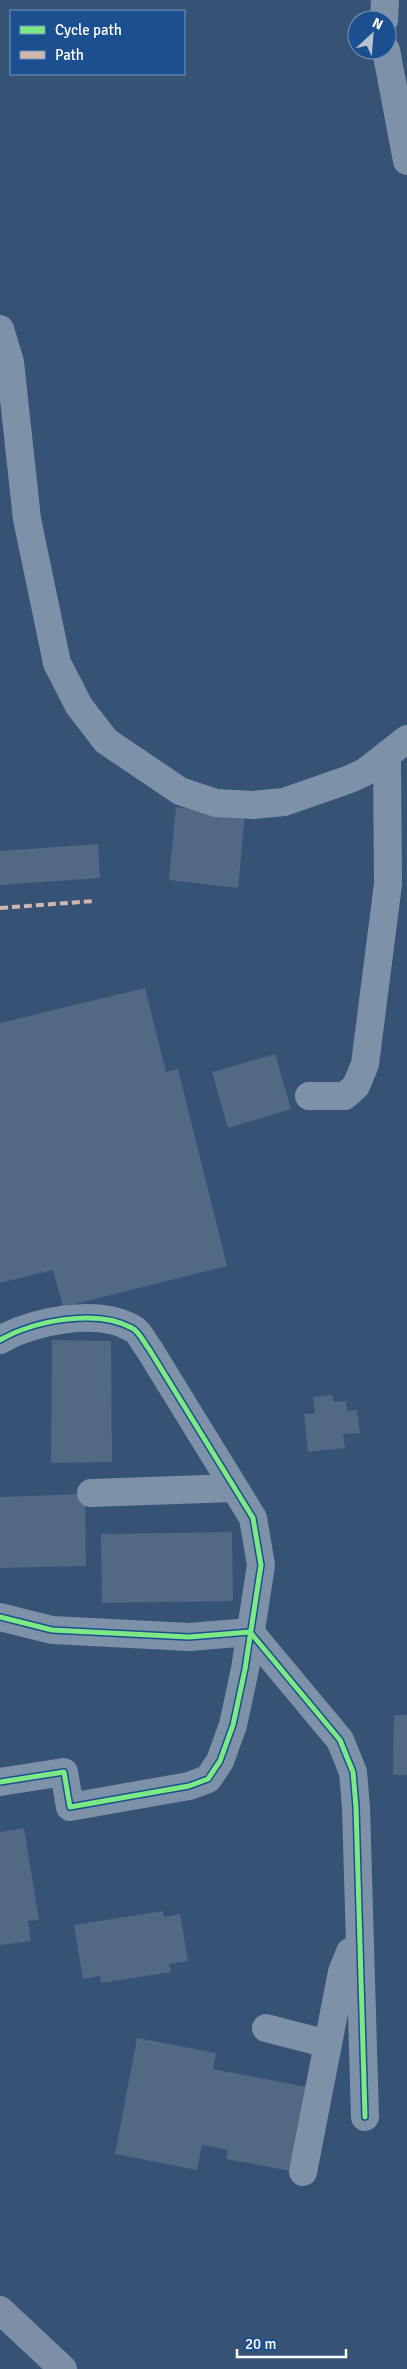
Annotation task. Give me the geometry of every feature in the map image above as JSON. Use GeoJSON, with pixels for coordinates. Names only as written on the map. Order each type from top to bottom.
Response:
{"type":"FeatureCollection","features":[{"type":"Feature","properties":{"kind":"main road"},"geometry":{"type":"LineString","coordinates":[[0,2310],[63,2369]]}},
{"type":"Feature","properties":{"kind":"street"},"geometry":{"type":"LineString","coordinates":[[388,60],[407,161]]}},
{"type":"Feature","properties":{"kind":"street"},"geometry":{"type":"LineString","coordinates":[[0,329],[10,362],[28,519],[57,663],[79,706],[106,741],[180,791],[216,803],[253,805],[284,802],[323,790],[365,772],[397,748]]}},
{"type":"Feature","properties":{"kind":"street"},"geometry":{"type":"LineString","coordinates":[[309,1096],[345,1096],[356,1086],[365,1064],[388,884],[397,748]]}},
{"type":"Feature","properties":{"kind":"street"},"geometry":{"type":"LineString","coordinates":[[0,1340],[13,1332],[64,1320],[108,1319],[134,1328],[149,1349],[253,1518],[261,1565],[233,1725],[220,1761],[208,1779],[189,1786],[70,1807],[64,1772],[0,1782]]}},
{"type":"Feature","properties":{"kind":"street"},"geometry":{"type":"LineString","coordinates":[[91,1493],[234,1488]]}},
{"type":"Feature","properties":{"kind":"street"},"geometry":{"type":"LineString","coordinates":[[0,1617],[52,1630],[189,1637],[250,1632]]}},
{"type":"Feature","properties":{"kind":"street"},"geometry":{"type":"LineString","coordinates":[[250,1632],[340,1740],[353,1772],[365,2117]]}},
{"type":"Feature","properties":{"kind":"street"},"geometry":{"type":"LineString","coordinates":[[303,2172],[342,1972],[350,1952],[360,1948]]}},
{"type":"Feature","properties":{"kind":"street"},"geometry":{"type":"LineString","coordinates":[[266,2028],[328,2044]]}},
{"type":"Feature","properties":{"kind":"building"},"geometry":{"type":"Polygon","coordinates":[[[176,807],[245,814],[238,888],[169,880],[176,807]]]}},
{"type":"Feature","properties":{"kind":"building"},"geometry":{"type":"Polygon","coordinates":[[[98,844],[100,878],[0,885],[0,851],[98,844]]]}},
{"type":"Feature","properties":{"kind":"building"},"geometry":{"type":"Polygon","coordinates":[[[145,988],[166,1072],[178,1069],[227,1266],[63,1307],[53,1270],[0,1283],[0,1023],[145,988]]]}},
{"type":"Feature","properties":{"kind":"building"},"geometry":{"type":"Polygon","coordinates":[[[275,1054],[291,1109],[228,1128],[212,1072],[275,1054]]]}},
{"type":"Feature","properties":{"kind":"building"},"geometry":{"type":"Polygon","coordinates":[[[52,1340],[111,1341],[112,1462],[51,1463],[52,1340]]]}},
{"type":"Feature","properties":{"kind":"building"},"geometry":{"type":"Polygon","coordinates":[[[332,1395],[334,1402],[346,1401],[347,1411],[357,1410],[360,1433],[343,1434],[345,1448],[308,1452],[304,1414],[315,1413],[313,1397],[332,1395]]]}},
{"type":"Feature","properties":{"kind":"building"},"geometry":{"type":"Polygon","coordinates":[[[85,1494],[86,1566],[0,1568],[0,1497],[85,1494]]]}},
{"type":"Feature","properties":{"kind":"building"},"geometry":{"type":"Polygon","coordinates":[[[232,1532],[233,1601],[102,1603],[101,1534],[232,1532]]]}},
{"type":"Feature","properties":{"kind":"building"},"geometry":{"type":"Polygon","coordinates":[[[394,1715],[407,1715],[407,1775],[393,1775],[394,1715]]]}},
{"type":"Feature","properties":{"kind":"building"},"geometry":{"type":"Polygon","coordinates":[[[24,1828],[39,1920],[28,1921],[31,1941],[0,1945],[0,1832],[24,1828]]]}},
{"type":"Feature","properties":{"kind":"building"},"geometry":{"type":"Polygon","coordinates":[[[163,1911],[164,1917],[180,1914],[188,1961],[169,1964],[171,1972],[101,1983],[100,1976],[83,1979],[74,1925],[163,1911]]]}},
{"type":"Feature","properties":{"kind":"building"},"geometry":{"type":"Polygon","coordinates":[[[137,2038],[216,2053],[213,2069],[312,2088],[296,2172],[226,2159],[228,2150],[202,2145],[197,2170],[115,2154],[137,2038]]]}},
{"type":"Feature","properties":{"kind":"marked path"},"geometry":{"type":"LineString","coordinates":[[0,908],[94,901]]}},
{"type":"Feature","properties":{"kind":"cycle path"},"geometry":{"type":"LineString","coordinates":[[0,1340],[30,1327],[65,1319],[101,1319],[118,1322],[135,1330],[149,1349],[253,1518],[261,1565],[245,1669],[233,1725],[220,1761],[208,1779],[189,1786],[70,1807],[64,1772],[0,1782]]}},
{"type":"Feature","properties":{"kind":"cycle path"},"geometry":{"type":"LineString","coordinates":[[0,1617],[52,1630],[189,1637],[250,1632],[340,1740],[353,1772],[356,1807],[365,2117]]}}]}
